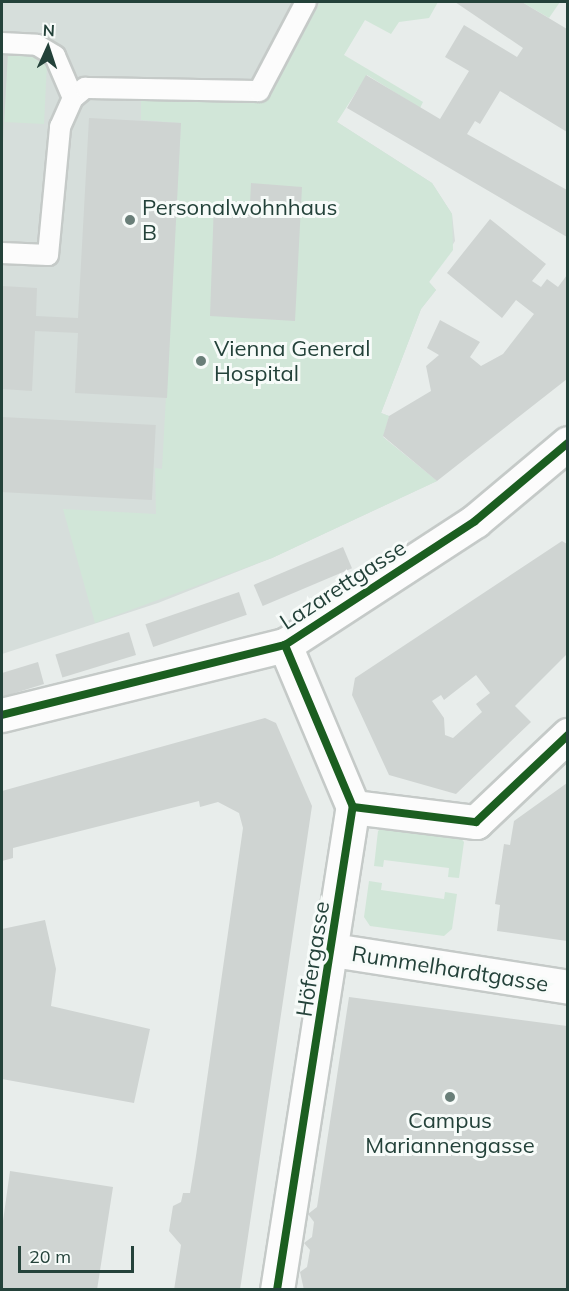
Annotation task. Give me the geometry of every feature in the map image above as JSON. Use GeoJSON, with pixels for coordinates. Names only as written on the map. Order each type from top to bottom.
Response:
{"type":"FeatureCollection","features":[{"type":"Feature","properties":{"kind":"street","name":"Lazarettgasse"},"geometry":{"type":"LineString","coordinates":[[2,715],[285,645],[475,521],[567,444]]}},
{"type":"Feature","properties":{"kind":"street"},"geometry":{"type":"LineString","coordinates":[[285,645],[353,807],[476,822],[567,735]]}},
{"type":"Feature","properties":{"kind":"street","name":"Höfergasse"},"geometry":{"type":"LineString","coordinates":[[277,1290],[333,950],[353,807]]}},
{"type":"Feature","properties":{"kind":"street","name":"Rummelhardtgasse"},"geometry":{"type":"LineString","coordinates":[[333,950],[567,987]]}},
{"type":"Feature","properties":{"kind":"lane"},"geometry":{"type":"LineString","coordinates":[[2,253],[48,255],[60,127],[72,98],[99,84],[259,91],[306,2]]}},
{"type":"Feature","properties":{"kind":"lane"},"geometry":{"type":"LineString","coordinates":[[2,43],[37,45],[55,56],[72,98]]}},
{"type":"Feature","properties":{"kind":"shaded area","name":"Vienna General Hospital"},"geometry":{"type":"Polygon","coordinates":[[[2,2],[320,2],[287,65],[337,122],[432,183],[452,214],[455,241],[429,282],[436,290],[421,309],[381,413],[389,416],[383,437],[437,481],[272,558],[158,603],[2,654],[2,2]]]}},
{"type":"Feature","properties":{"kind":"green space"},"geometry":{"type":"Polygon","coordinates":[[[320,2],[438,2],[429,18],[399,22],[391,34],[365,20],[344,55],[423,102],[420,108],[367,75],[337,122],[432,183],[452,214],[453,250],[429,282],[436,290],[421,309],[381,413],[389,416],[383,437],[437,481],[272,558],[95,623],[63,509],[156,514],[155,468],[162,469],[181,123],[141,120],[141,99],[248,102],[270,96],[320,2]]]}},
{"type":"Feature","properties":{"kind":"green space"},"geometry":{"type":"Polygon","coordinates":[[[522,2],[560,2],[549,18],[522,2]]]}},
{"type":"Feature","properties":{"kind":"green space"},"geometry":{"type":"Polygon","coordinates":[[[8,51],[37,53],[47,63],[44,124],[4,122],[8,51]]]}},
{"type":"Feature","properties":{"kind":"green space"},"geometry":{"type":"Polygon","coordinates":[[[386,825],[458,835],[464,842],[459,878],[448,877],[449,868],[384,860],[383,867],[374,866],[378,831],[386,825]]]}},
{"type":"Feature","properties":{"kind":"green space"},"geometry":{"type":"Polygon","coordinates":[[[369,881],[382,883],[381,890],[444,899],[445,892],[457,894],[452,929],[444,936],[370,926],[364,917],[369,881]]]}},
{"type":"Feature","properties":{"kind":"building"},"geometry":{"type":"Polygon","coordinates":[[[455,2],[522,2],[567,29],[567,132],[500,91],[480,124],[475,121],[467,134],[567,190],[567,237],[347,108],[366,75],[440,119],[469,71],[445,57],[464,25],[517,57],[523,48],[455,2]]]}},
{"type":"Feature","properties":{"kind":"building"},"geometry":{"type":"Polygon","coordinates":[[[2,50],[8,51],[3,143],[2,143],[2,50]]]}},
{"type":"Feature","properties":{"kind":"building","name":"Personalwohnhaus B"},"geometry":{"type":"Polygon","coordinates":[[[89,118],[181,123],[167,398],[75,393],[78,333],[35,331],[32,391],[2,389],[2,286],[37,288],[36,316],[78,318],[89,118]]]}},
{"type":"Feature","properties":{"kind":"building"},"geometry":{"type":"Polygon","coordinates":[[[251,183],[302,187],[295,321],[210,316],[214,202],[250,204],[251,183]]]}},
{"type":"Feature","properties":{"kind":"building"},"geometry":{"type":"Polygon","coordinates":[[[490,219],[546,264],[532,281],[541,287],[547,279],[558,287],[567,275],[567,379],[437,481],[383,436],[389,416],[431,391],[426,366],[439,355],[427,348],[440,320],[480,342],[470,357],[481,366],[503,354],[534,314],[516,300],[502,318],[447,273],[490,219]]]}},
{"type":"Feature","properties":{"kind":"building"},"geometry":{"type":"Polygon","coordinates":[[[2,417],[156,425],[152,500],[2,492],[2,417]]]}},
{"type":"Feature","properties":{"kind":"building"},"geometry":{"type":"Polygon","coordinates":[[[562,541],[567,544],[567,654],[515,706],[531,722],[456,794],[389,775],[352,695],[355,678],[562,541]],[[476,675],[444,700],[441,695],[432,701],[444,718],[445,735],[453,738],[482,712],[476,704],[490,693],[476,675]]]}},
{"type":"Feature","properties":{"kind":"building"},"geometry":{"type":"Polygon","coordinates":[[[343,547],[352,568],[263,606],[254,585],[343,547]]]}},
{"type":"Feature","properties":{"kind":"building"},"geometry":{"type":"Polygon","coordinates":[[[239,592],[247,615],[153,647],[145,624],[239,592]]]}},
{"type":"Feature","properties":{"kind":"building"},"geometry":{"type":"Polygon","coordinates":[[[129,632],[136,655],[62,677],[55,655],[129,632]]]}},
{"type":"Feature","properties":{"kind":"building"},"geometry":{"type":"Polygon","coordinates":[[[38,662],[44,684],[2,697],[2,673],[38,662]]]}},
{"type":"Feature","properties":{"kind":"building"},"geometry":{"type":"Polygon","coordinates":[[[265,718],[276,723],[312,806],[240,1290],[174,1290],[181,1245],[169,1231],[173,1206],[181,1202],[183,1193],[190,1193],[243,828],[239,813],[218,802],[200,807],[199,801],[13,848],[13,858],[2,861],[2,791],[265,718]]]}},
{"type":"Feature","properties":{"kind":"building"},"geometry":{"type":"Polygon","coordinates":[[[567,783],[567,941],[497,931],[500,905],[495,904],[504,844],[510,845],[514,821],[567,783]]]}},
{"type":"Feature","properties":{"kind":"building"},"geometry":{"type":"Polygon","coordinates":[[[45,920],[56,969],[51,1006],[150,1029],[134,1103],[2,1079],[2,929],[45,920]]]}},
{"type":"Feature","properties":{"kind":"building","name":"Campus Mariannengasse"},"geometry":{"type":"Polygon","coordinates":[[[349,997],[567,1026],[567,1290],[304,1290],[300,1272],[307,1267],[310,1250],[304,1243],[312,1237],[314,1222],[308,1214],[317,1207],[349,997]]]}},
{"type":"Feature","properties":{"kind":"building"},"geometry":{"type":"Polygon","coordinates":[[[10,1171],[113,1187],[97,1290],[2,1290],[2,1228],[10,1171]]]}},
{"type":"Feature","properties":{"kind":"cycle path"},"geometry":{"type":"LineString","coordinates":[[2,715],[285,645],[475,521],[568,443]]}},
{"type":"Feature","properties":{"kind":"cycle path"},"geometry":{"type":"LineString","coordinates":[[277,1290],[353,807],[285,645]]}},
{"type":"Feature","properties":{"kind":"cycle path"},"geometry":{"type":"LineString","coordinates":[[353,807],[476,822],[568,735]]}},
{"type":"Feature","properties":{"kind":"place","name":"Personalwohnhaus B"},"geometry":{"type":"Point","coordinates":[130,220]}},
{"type":"Feature","properties":{"kind":"place","name":"Vienna General Hospital"},"geometry":{"type":"Point","coordinates":[201,361]}},
{"type":"Feature","properties":{"kind":"place","name":"Campus Mariannengasse"},"geometry":{"type":"Point","coordinates":[450,1097]}}]}
